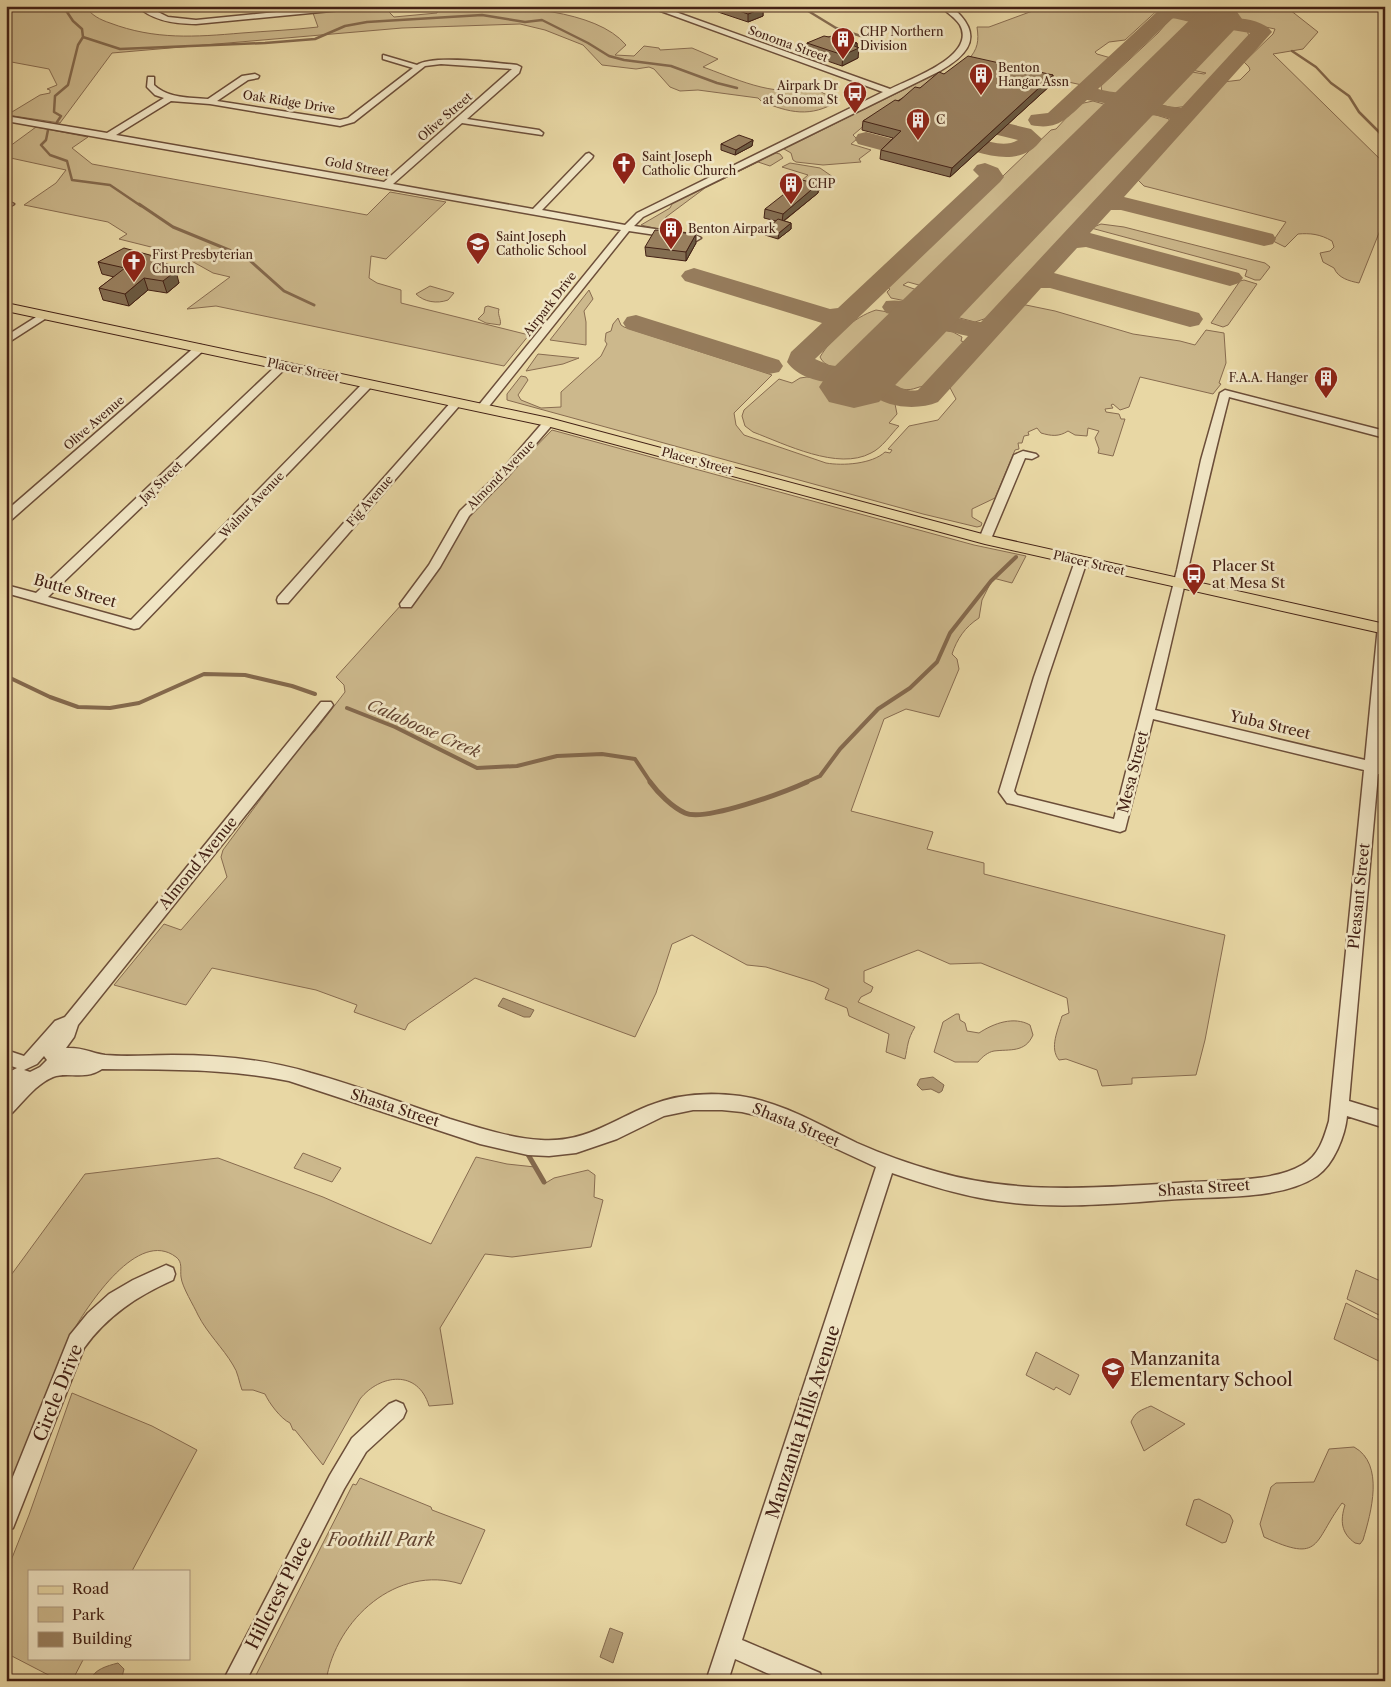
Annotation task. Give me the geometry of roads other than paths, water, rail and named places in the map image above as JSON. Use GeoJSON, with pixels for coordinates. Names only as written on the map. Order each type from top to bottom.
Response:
{"type":"FeatureCollection","features":[{"type":"Feature","properties":{"kind":"main road","name":"Placer Street"},"geometry":{"type":"LineString","coordinates":[[6,307],[549,422],[985,539],[1179,584],[1385,628]]}},
{"type":"Feature","properties":{"kind":"street"},"geometry":{"type":"LineString","coordinates":[[141,6],[159,17],[178,22],[196,22],[362,6]]}},
{"type":"Feature","properties":{"kind":"street","name":"Sonoma Street"},"geometry":{"type":"LineString","coordinates":[[651,6],[890,92]]}},
{"type":"Feature","properties":{"kind":"street","name":"Airpark Drive"},"geometry":{"type":"LineString","coordinates":[[482,408],[626,228],[640,215],[944,66],[962,52],[967,44],[968,33],[961,20],[944,6]]}},
{"type":"Feature","properties":{"kind":"street"},"geometry":{"type":"LineString","coordinates":[[386,58],[417,67]]}},
{"type":"Feature","properties":{"kind":"street","name":"Oak Ridge Drive"},"geometry":{"type":"LineString","coordinates":[[170,98],[210,102],[325,122],[345,122],[358,114],[417,67],[429,63],[517,66]]}},
{"type":"Feature","properties":{"kind":"street","name":"Olive Street"},"geometry":{"type":"LineString","coordinates":[[386,185],[516,71],[517,66]]}},
{"type":"Feature","properties":{"kind":"street"},"geometry":{"type":"LineString","coordinates":[[210,102],[245,78],[255,76]]}},
{"type":"Feature","properties":{"kind":"street"},"geometry":{"type":"LineString","coordinates":[[151,79],[150,85],[154,90],[170,98]]}},
{"type":"Feature","properties":{"kind":"street"},"geometry":{"type":"LineString","coordinates":[[108,136],[170,98]]}},
{"type":"Feature","properties":{"kind":"street","name":"Gold Street"},"geometry":{"type":"LineString","coordinates":[[8,120],[626,228],[696,238]]}},
{"type":"Feature","properties":{"kind":"street"},"geometry":{"type":"LineString","coordinates":[[460,120],[540,133]]}},
{"type":"Feature","properties":{"kind":"street"},"geometry":{"type":"LineString","coordinates":[[535,212],[588,156]]}},
{"type":"Feature","properties":{"kind":"street"},"geometry":{"type":"LineString","coordinates":[[6,342],[44,315]]}},
{"type":"Feature","properties":{"kind":"street","name":"Olive Avenue"},"geometry":{"type":"LineString","coordinates":[[6,518],[200,348]]}},
{"type":"Feature","properties":{"kind":"street","name":"Jay Street"},"geometry":{"type":"LineString","coordinates":[[39,598],[283,365]]}},
{"type":"Feature","properties":{"kind":"street","name":"Walnut Avenue"},"geometry":{"type":"LineString","coordinates":[[134,625],[368,384]]}},
{"type":"Feature","properties":{"kind":"street","name":"Mesa Street"},"geometry":{"type":"LineString","coordinates":[[1081,561],[1041,677],[1008,785],[1008,795],[1012,799],[1120,826],[1225,393],[1385,435]]}},
{"type":"Feature","properties":{"kind":"street","name":"Fig Avenue"},"geometry":{"type":"LineString","coordinates":[[283,600],[456,403]]}},
{"type":"Feature","properties":{"kind":"street","name":"Almond Avenue"},"geometry":{"type":"LineString","coordinates":[[406,604],[434,567],[464,514],[504,474],[549,422]]}},
{"type":"Feature","properties":{"kind":"street"},"geometry":{"type":"LineString","coordinates":[[985,539],[1020,455],[1032,456]]}},
{"type":"Feature","properties":{"kind":"street","name":"Butte Street"},"geometry":{"type":"LineString","coordinates":[[6,589],[134,625]]}},
{"type":"Feature","properties":{"kind":"street","name":"Pleasant Street"},"geometry":{"type":"LineString","coordinates":[[1338,1106],[1378,768],[1385,628]]}},
{"type":"Feature","properties":{"kind":"street","name":"Almond Avenue"},"geometry":{"type":"LineString","coordinates":[[7,1100],[30,1068],[68,1032],[71,1022],[326,705]]}},
{"type":"Feature","properties":{"kind":"street","name":"Yuba Street"},"geometry":{"type":"LineString","coordinates":[[1148,713],[1378,768]]}},
{"type":"Feature","properties":{"kind":"street","name":"Shasta Street"},"geometry":{"type":"LineString","coordinates":[[6,1057],[30,1068],[90,1068],[99,1062],[191,1062],[255,1067],[308,1080],[503,1144],[546,1149],[562,1148],[608,1135],[664,1108],[692,1102],[749,1105],[802,1124],[864,1154],[940,1181],[962,1186],[1039,1196],[1107,1195],[1259,1184],[1296,1176],[1314,1168],[1333,1138],[1338,1121],[1338,1106]]}},
{"type":"Feature","properties":{"kind":"street"},"geometry":{"type":"LineString","coordinates":[[7,1100],[8,1081],[30,1068]]}},
{"type":"Feature","properties":{"kind":"street"},"geometry":{"type":"LineString","coordinates":[[1338,1106],[1385,1120]]}},
{"type":"Feature","properties":{"kind":"street","name":"Manzanita Hills Avenue"},"geometry":{"type":"LineString","coordinates":[[717,1681],[832,1335],[887,1162]]}},
{"type":"Feature","properties":{"kind":"street","name":"Circle Drive"},"geometry":{"type":"LineString","coordinates":[[6,1521],[77,1342],[83,1333],[116,1299],[134,1288],[166,1274]]}},
{"type":"Feature","properties":{"kind":"street","name":"Hillcrest Place"},"geometry":{"type":"LineString","coordinates":[[234,1681],[336,1482],[359,1445],[396,1411]]}},
{"type":"Feature","properties":{"kind":"street"},"geometry":{"type":"LineString","coordinates":[[728,1645],[812,1681]]}},
{"type":"Feature","properties":{"kind":"waterway"},"geometry":{"type":"LineString","coordinates":[[63,6],[73,21],[82,29],[83,37]]}},
{"type":"Feature","properties":{"kind":"waterway"},"geometry":{"type":"LineString","coordinates":[[800,6],[836,28],[867,38]]}},
{"type":"Feature","properties":{"kind":"waterway"},"geometry":{"type":"LineString","coordinates":[[83,37],[120,49],[265,43],[315,39],[345,26],[367,22],[482,15],[525,22],[542,20],[588,43],[609,56],[624,60],[671,66],[717,83],[737,88]]}},
{"type":"Feature","properties":{"kind":"waterway"},"geometry":{"type":"LineString","coordinates":[[57,122],[61,116],[54,112],[55,96],[68,85],[78,45],[83,37]]}},
{"type":"Feature","properties":{"kind":"waterway"},"geometry":{"type":"LineString","coordinates":[[1292,51],[1316,67],[1331,83],[1349,96],[1359,112],[1385,138]]}},
{"type":"Feature","properties":{"kind":"waterway"},"geometry":{"type":"LineString","coordinates":[[48,130],[46,140],[41,145],[50,155],[67,161],[72,180],[110,185],[141,206]]}},
{"type":"Feature","properties":{"kind":"waterway"},"geometry":{"type":"LineString","coordinates":[[139,204],[173,227],[246,257],[284,291],[314,305]]}},
{"type":"Feature","properties":{"kind":"waterway","name":"Calaboose Creek"},"geometry":{"type":"LineString","coordinates":[[804,783],[820,776],[840,749],[878,709],[910,688],[937,662],[950,633],[991,581],[1016,557]]}},
{"type":"Feature","properties":{"kind":"waterway","name":"Calaboose Creek"},"geometry":{"type":"LineString","coordinates":[[6,676],[50,697],[78,707],[110,708],[139,703],[204,674],[245,675],[292,686],[315,694]]}},
{"type":"Feature","properties":{"kind":"waterway","name":"Calaboose Creek"},"geometry":{"type":"LineString","coordinates":[[347,708],[395,727],[477,768],[517,766],[557,756],[602,754],[635,759],[651,783]]}},
{"type":"Feature","properties":{"kind":"waterway","name":"Calaboose Creek"},"geometry":{"type":"LineString","coordinates":[[650,782],[675,807],[685,813],[695,815],[745,805],[807,782]]}},
{"type":"Feature","properties":{"kind":"waterway"},"geometry":{"type":"LineString","coordinates":[[526,1151],[544,1182]]}},
{"type":"Feature","properties":{"kind":"place","name":"CHP Northern Division"},"geometry":{"type":"Point","coordinates":[843,60]}},
{"type":"Feature","properties":{"kind":"place","name":"Benton Hangar Assn"},"geometry":{"type":"Point","coordinates":[981,96]}},
{"type":"Feature","properties":{"kind":"place","name":"Airpark Dr at Sonoma St"},"geometry":{"type":"Point","coordinates":[855,114]}},
{"type":"Feature","properties":{"kind":"place","name":"C"},"geometry":{"type":"Point","coordinates":[918,141]}},
{"type":"Feature","properties":{"kind":"place","name":"Saint Joseph Catholic Church"},"geometry":{"type":"Point","coordinates":[624,185]}},
{"type":"Feature","properties":{"kind":"place","name":"CHP"},"geometry":{"type":"Point","coordinates":[791,205]}},
{"type":"Feature","properties":{"kind":"place","name":"Benton Airpark"},"geometry":{"type":"Point","coordinates":[671,250]}},
{"type":"Feature","properties":{"kind":"place","name":"Saint Joseph Catholic School"},"geometry":{"type":"Point","coordinates":[478,265]}},
{"type":"Feature","properties":{"kind":"place","name":"First Presbyterian Church"},"geometry":{"type":"Point","coordinates":[134,283]}},
{"type":"Feature","properties":{"kind":"place","name":"F.A.A. Hanger"},"geometry":{"type":"Point","coordinates":[1326,399]}},
{"type":"Feature","properties":{"kind":"place","name":"Placer St at Mesa St"},"geometry":{"type":"Point","coordinates":[1194,596]}},
{"type":"Feature","properties":{"kind":"place","name":"Manzanita Elementary School"},"geometry":{"type":"Point","coordinates":[1113,1390]}},
{"type":"Feature","properties":{"kind":"park label","name":"Foothill Park"},"geometry":{"type":"Point","coordinates":[381,1540]}}]}
